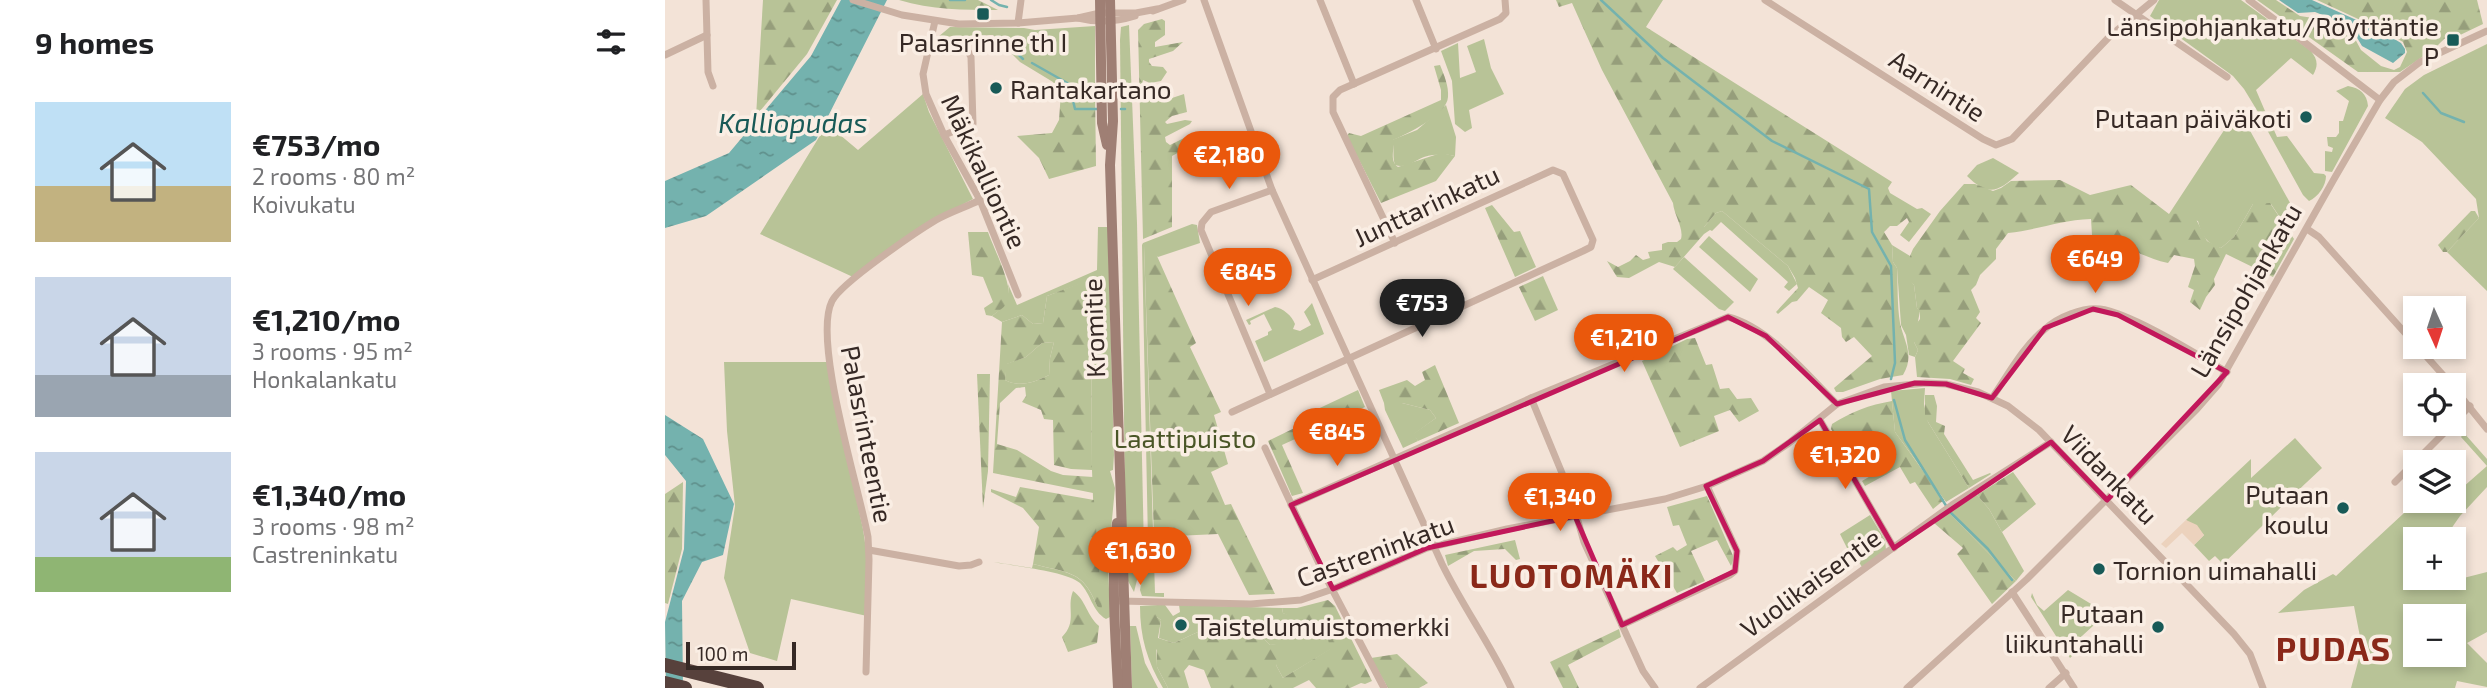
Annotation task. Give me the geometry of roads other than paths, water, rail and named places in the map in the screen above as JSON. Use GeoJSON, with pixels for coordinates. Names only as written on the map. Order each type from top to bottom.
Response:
{"type":"FeatureCollection","features":[{"type":"Feature","properties":{"kind":"highway"},"geometry":{"type":"LineString","coordinates":[[665,665],[757,688]]}},
{"type":"Feature","properties":{"kind":"highway"},"geometry":{"type":"LineString","coordinates":[[665,683],[685,688]]}},
{"type":"Feature","properties":{"kind":"main road","name":"Kromitie"},"geometry":{"type":"LineString","coordinates":[[1100,0],[1105,17],[1113,121],[1110,165],[1120,489],[1112,561],[1119,601],[1127,688]]}},
{"type":"Feature","properties":{"kind":"main road","name":"Kromitie"},"geometry":{"type":"LineString","coordinates":[[1105,17],[1109,0]]}},
{"type":"Feature","properties":{"kind":"main road","name":"Kromitie"},"geometry":{"type":"LineString","coordinates":[[1118,688],[1119,601]]}},
{"type":"Feature","properties":{"kind":"street"},"geometry":{"type":"LineString","coordinates":[[706,0],[708,72],[713,86]]}},
{"type":"Feature","properties":{"kind":"street"},"geometry":{"type":"LineString","coordinates":[[853,0],[902,15],[959,24],[1105,17],[1121,20],[1183,0]]}},
{"type":"Feature","properties":{"kind":"street"},"geometry":{"type":"LineString","coordinates":[[1018,23],[1021,0]]}},
{"type":"Feature","properties":{"kind":"street"},"geometry":{"type":"LineString","coordinates":[[1204,0],[1272,190],[1452,584],[1492,650],[1511,688]]}},
{"type":"Feature","properties":{"kind":"street"},"geometry":{"type":"LineString","coordinates":[[1320,0],[1354,84]]}},
{"type":"Feature","properties":{"kind":"street"},"geometry":{"type":"LineString","coordinates":[[1416,0],[1436,49]]}},
{"type":"Feature","properties":{"kind":"street"},"geometry":{"type":"LineString","coordinates":[[1395,243],[1333,112],[1333,97],[1340,90],[1500,19],[1506,13],[1506,0]]}},
{"type":"Feature","properties":{"kind":"street","name":"Aarnintie"},"geometry":{"type":"LineString","coordinates":[[1765,0],[1996,145],[2012,139],[2110,36],[2137,13]]}},
{"type":"Feature","properties":{"kind":"street"},"geometry":{"type":"LineString","coordinates":[[2115,0],[2228,77]]}},
{"type":"Feature","properties":{"kind":"street"},"geometry":{"type":"LineString","coordinates":[[2137,13],[2154,0]]}},
{"type":"Feature","properties":{"kind":"street"},"geometry":{"type":"LineString","coordinates":[[2249,0],[2380,100]]}},
{"type":"Feature","properties":{"kind":"street","name":"Mäkikalliontie"},"geometry":{"type":"LineString","coordinates":[[935,22],[923,83],[932,111],[980,200],[1018,295]]}},
{"type":"Feature","properties":{"kind":"street","name":"Länsipohjankatu"},"geometry":{"type":"LineString","coordinates":[[1907,688],[2107,500],[2197,409],[2227,372],[2380,100],[2394,82],[2420,62],[2487,31]]}},
{"type":"Feature","properties":{"kind":"street"},"geometry":{"type":"LineString","coordinates":[[665,55],[707,35]]}},
{"type":"Feature","properties":{"kind":"street"},"geometry":{"type":"LineString","coordinates":[[931,40],[956,41],[969,51],[971,57],[973,124],[944,135]]}},
{"type":"Feature","properties":{"kind":"street","name":"Junttarinkatu"},"geometry":{"type":"LineString","coordinates":[[1313,280],[1544,174],[1558,170],[1563,174],[1593,244],[1583,251],[1349,357]]}},
{"type":"Feature","properties":{"kind":"street"},"geometry":{"type":"LineString","coordinates":[[1270,394],[1201,230],[1204,220],[1212,212],[1272,190]]}},
{"type":"Feature","properties":{"kind":"street","name":"Palasrinteentie"},"geometry":{"type":"LineString","coordinates":[[866,672],[869,550],[831,374],[827,321],[830,304],[848,283],[938,219],[980,200]]}},
{"type":"Feature","properties":{"kind":"street"},"geometry":{"type":"LineString","coordinates":[[2307,229],[2319,237],[2403,331]]}},
{"type":"Feature","properties":{"kind":"street"},"geometry":{"type":"LineString","coordinates":[[1992,398],[2045,328],[2075,313],[2093,309],[2118,314],[2150,329],[2227,372]]}},
{"type":"Feature","properties":{"kind":"street"},"geometry":{"type":"LineString","coordinates":[[1291,505],[1531,398],[1728,317],[1742,320],[1766,336],[1837,404]]}},
{"type":"Feature","properties":{"kind":"street"},"geometry":{"type":"LineString","coordinates":[[1232,412],[1349,357]]}},
{"type":"Feature","properties":{"kind":"street"},"geometry":{"type":"LineString","coordinates":[[2429,359],[2441,373]]}},
{"type":"Feature","properties":{"kind":"street","name":"Castreninkatu"},"geometry":{"type":"LineString","coordinates":[[1119,601],[1276,603],[1301,600],[1434,546],[1665,499],[1707,486],[1763,461],[1820,420],[1837,404],[1884,387],[1915,383],[1946,384],[1992,398]]}},
{"type":"Feature","properties":{"kind":"street"},"geometry":{"type":"LineString","coordinates":[[1531,398],[1569,490],[1584,542],[1643,671],[1655,688]]}},
{"type":"Feature","properties":{"kind":"street","name":"Viidankatu"},"geometry":{"type":"LineString","coordinates":[[1992,398],[2024,416],[2051,442],[2242,644],[2251,654],[2263,688]]}},
{"type":"Feature","properties":{"kind":"street"},"geometry":{"type":"LineString","coordinates":[[2466,401],[2487,429]]}},
{"type":"Feature","properties":{"kind":"street"},"geometry":{"type":"LineString","coordinates":[[2466,410],[2470,406]]}},
{"type":"Feature","properties":{"kind":"street"},"geometry":{"type":"LineString","coordinates":[[1820,420],[1894,548]]}},
{"type":"Feature","properties":{"kind":"street"},"geometry":{"type":"LineString","coordinates":[[2427,450],[2440,436]]}},
{"type":"Feature","properties":{"kind":"street","name":"Vuolikaisentie"},"geometry":{"type":"LineString","coordinates":[[1700,688],[1943,511],[2051,442]]}},
{"type":"Feature","properties":{"kind":"street"},"geometry":{"type":"LineString","coordinates":[[1265,448],[1384,688]]}},
{"type":"Feature","properties":{"kind":"street"},"geometry":{"type":"LineString","coordinates":[[2395,482],[2403,474]]}},
{"type":"Feature","properties":{"kind":"street"},"geometry":{"type":"LineString","coordinates":[[1622,625],[1730,575],[1735,570],[1737,551],[1707,486]]}},
{"type":"Feature","properties":{"kind":"street"},"geometry":{"type":"LineString","coordinates":[[869,550],[959,566],[979,562]]}},
{"type":"Feature","properties":{"kind":"street"},"geometry":{"type":"LineString","coordinates":[[2012,592],[2074,688]]}},
{"type":"Feature","properties":{"kind":"street"},"geometry":{"type":"LineString","coordinates":[[2049,688],[2066,673]]}},
{"type":"Feature","properties":{"kind":"water","name":"Kalliopudas"},"geometry":{"type":"Polygon","coordinates":[[[841,0],[887,0],[816,140],[706,216],[665,228],[665,181],[729,153],[811,56],[841,0]]]}},
{"type":"Feature","properties":{"kind":"water"},"geometry":{"type":"Polygon","coordinates":[[[2279,0],[2312,0],[2381,31],[2401,43],[2405,53],[2393,63],[2362,46],[2356,36],[2325,16],[2315,12],[2298,13],[2279,0]]]}},
{"type":"Feature","properties":{"kind":"water"},"geometry":{"type":"Polygon","coordinates":[[[665,415],[703,439],[734,504],[723,555],[702,562],[682,601],[683,688],[666,688],[665,622],[684,549],[686,481],[665,455],[665,415]]]}},
{"type":"Feature","properties":{"kind":"waterway"},"geometry":{"type":"LineString","coordinates":[[950,0],[965,0]]}},
{"type":"Feature","properties":{"kind":"waterway"},"geometry":{"type":"LineString","coordinates":[[991,0],[1007,7]]}},
{"type":"Feature","properties":{"kind":"waterway"},"geometry":{"type":"LineString","coordinates":[[1601,0],[1663,58],[1772,141],[1869,189],[1872,232],[1891,266],[1895,363],[1891,379]]}},
{"type":"Feature","properties":{"kind":"waterway"},"geometry":{"type":"LineString","coordinates":[[1000,37],[1023,59]]}},
{"type":"Feature","properties":{"kind":"waterway"},"geometry":{"type":"LineString","coordinates":[[1032,63],[1069,84],[1075,109],[1098,109]]}},
{"type":"Feature","properties":{"kind":"waterway"},"geometry":{"type":"LineString","coordinates":[[2423,93],[2441,113],[2464,122]]}},
{"type":"Feature","properties":{"kind":"waterway"},"geometry":{"type":"LineString","coordinates":[[1894,400],[1905,440],[1950,512],[1988,549],[2012,580]]}},
{"type":"Feature","properties":{"kind":"place","name":"Palasrinne th I"},"geometry":{"type":"Point","coordinates":[983,14]}},
{"type":"Feature","properties":{"kind":"place","name":"Länsipohjankatu/Röyttäntie P"},"geometry":{"type":"Point","coordinates":[2453,40]}},
{"type":"Feature","properties":{"kind":"place","name":"Rantakartano"},"geometry":{"type":"Point","coordinates":[996,88]}},
{"type":"Feature","properties":{"kind":"place","name":"Putaan päiväkoti"},"geometry":{"type":"Point","coordinates":[2306,117]}},
{"type":"Feature","properties":{"kind":"place","name":"Putaan koulu"},"geometry":{"type":"Point","coordinates":[2343,508]}},
{"type":"Feature","properties":{"kind":"place","name":"Tornion uimahalli"},"geometry":{"type":"Point","coordinates":[2099,569]}},
{"type":"Feature","properties":{"kind":"place","name":"Taistelumuistomerkki"},"geometry":{"type":"Point","coordinates":[1181,625]}},
{"type":"Feature","properties":{"kind":"place","name":"Putaan liikuntahalli"},"geometry":{"type":"Point","coordinates":[2158,627]}},
{"type":"Feature","properties":{"kind":"district","name":"LUOTOMÄKI"},"geometry":{"type":"Point","coordinates":[1572,575]}},
{"type":"Feature","properties":{"kind":"district","name":"PUDAS"},"geometry":{"type":"Point","coordinates":[2334,648]}},
{"type":"Feature","properties":{"kind":"park label","name":"Laattipuisto"},"geometry":{"type":"Point","coordinates":[1185,437]}}]}
